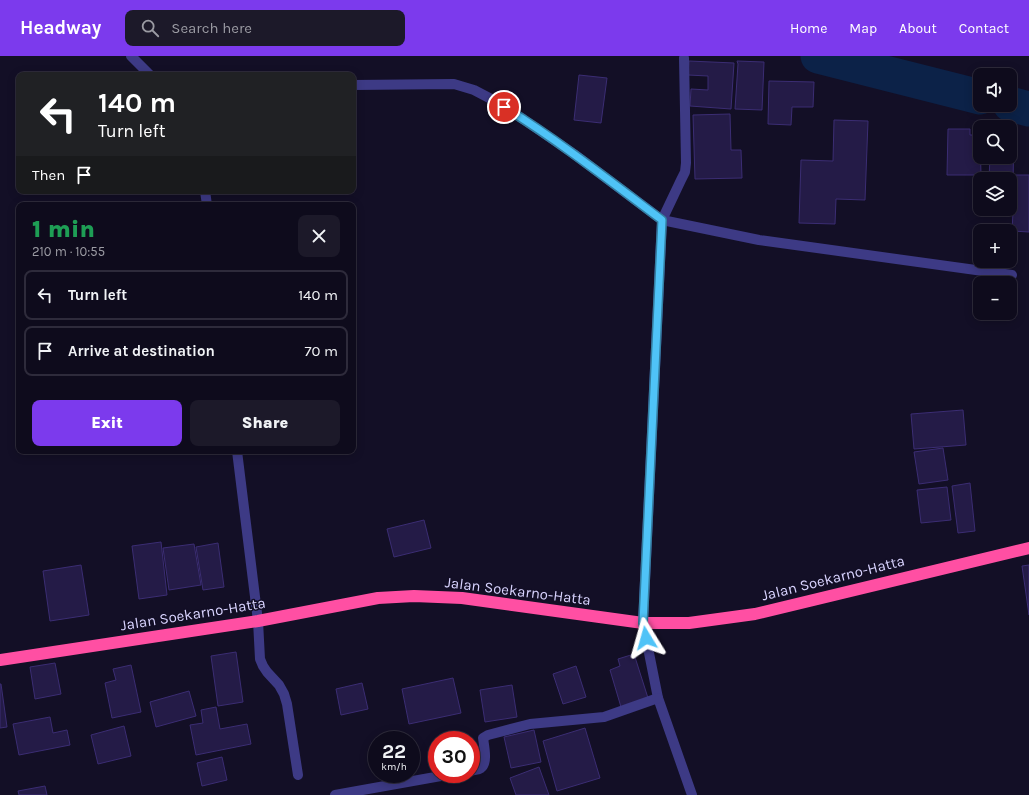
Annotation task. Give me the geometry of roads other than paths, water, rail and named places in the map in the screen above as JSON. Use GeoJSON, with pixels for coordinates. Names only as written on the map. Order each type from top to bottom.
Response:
{"type":"FeatureCollection","features":[{"type":"Feature","properties":{"kind":"highway","name":"Jalan Soekarno-Hatta"},"geometry":{"type":"LineString","coordinates":[[0,660],[258,621],[378,598],[414,596],[462,598],[643,623],[689,623],[755,614],[1029,548]]}},
{"type":"Feature","properties":{"kind":"street"},"geometry":{"type":"LineString","coordinates":[[131,56],[147,72]]}},
{"type":"Feature","properties":{"kind":"street"},"geometry":{"type":"LineString","coordinates":[[684,58],[686,163],[684,172],[662,220],[643,623],[658,698],[692,795]]}},
{"type":"Feature","properties":{"kind":"street"},"geometry":{"type":"LineString","coordinates":[[356,85],[454,84],[474,90],[495,101],[574,154],[662,220],[759,240],[1012,275]]}},
{"type":"Feature","properties":{"kind":"street"},"geometry":{"type":"LineString","coordinates":[[237,454],[258,621],[260,659],[267,672],[279,685],[288,704],[298,775]]}},
{"type":"Feature","properties":{"kind":"street"},"geometry":{"type":"LineString","coordinates":[[480,768],[484,765],[485,761],[483,738],[488,734],[530,724],[604,717],[658,698]]}},
{"type":"Feature","properties":{"kind":"street"},"geometry":{"type":"LineString","coordinates":[[335,795],[428,778]]}},
{"type":"Feature","properties":{"kind":"waterway"},"geometry":{"type":"LineString","coordinates":[[818,56],[973,95]]}},
{"type":"Feature","properties":{"kind":"waterway"},"geometry":{"type":"LineString","coordinates":[[1017,106],[1029,109]]}}]}
